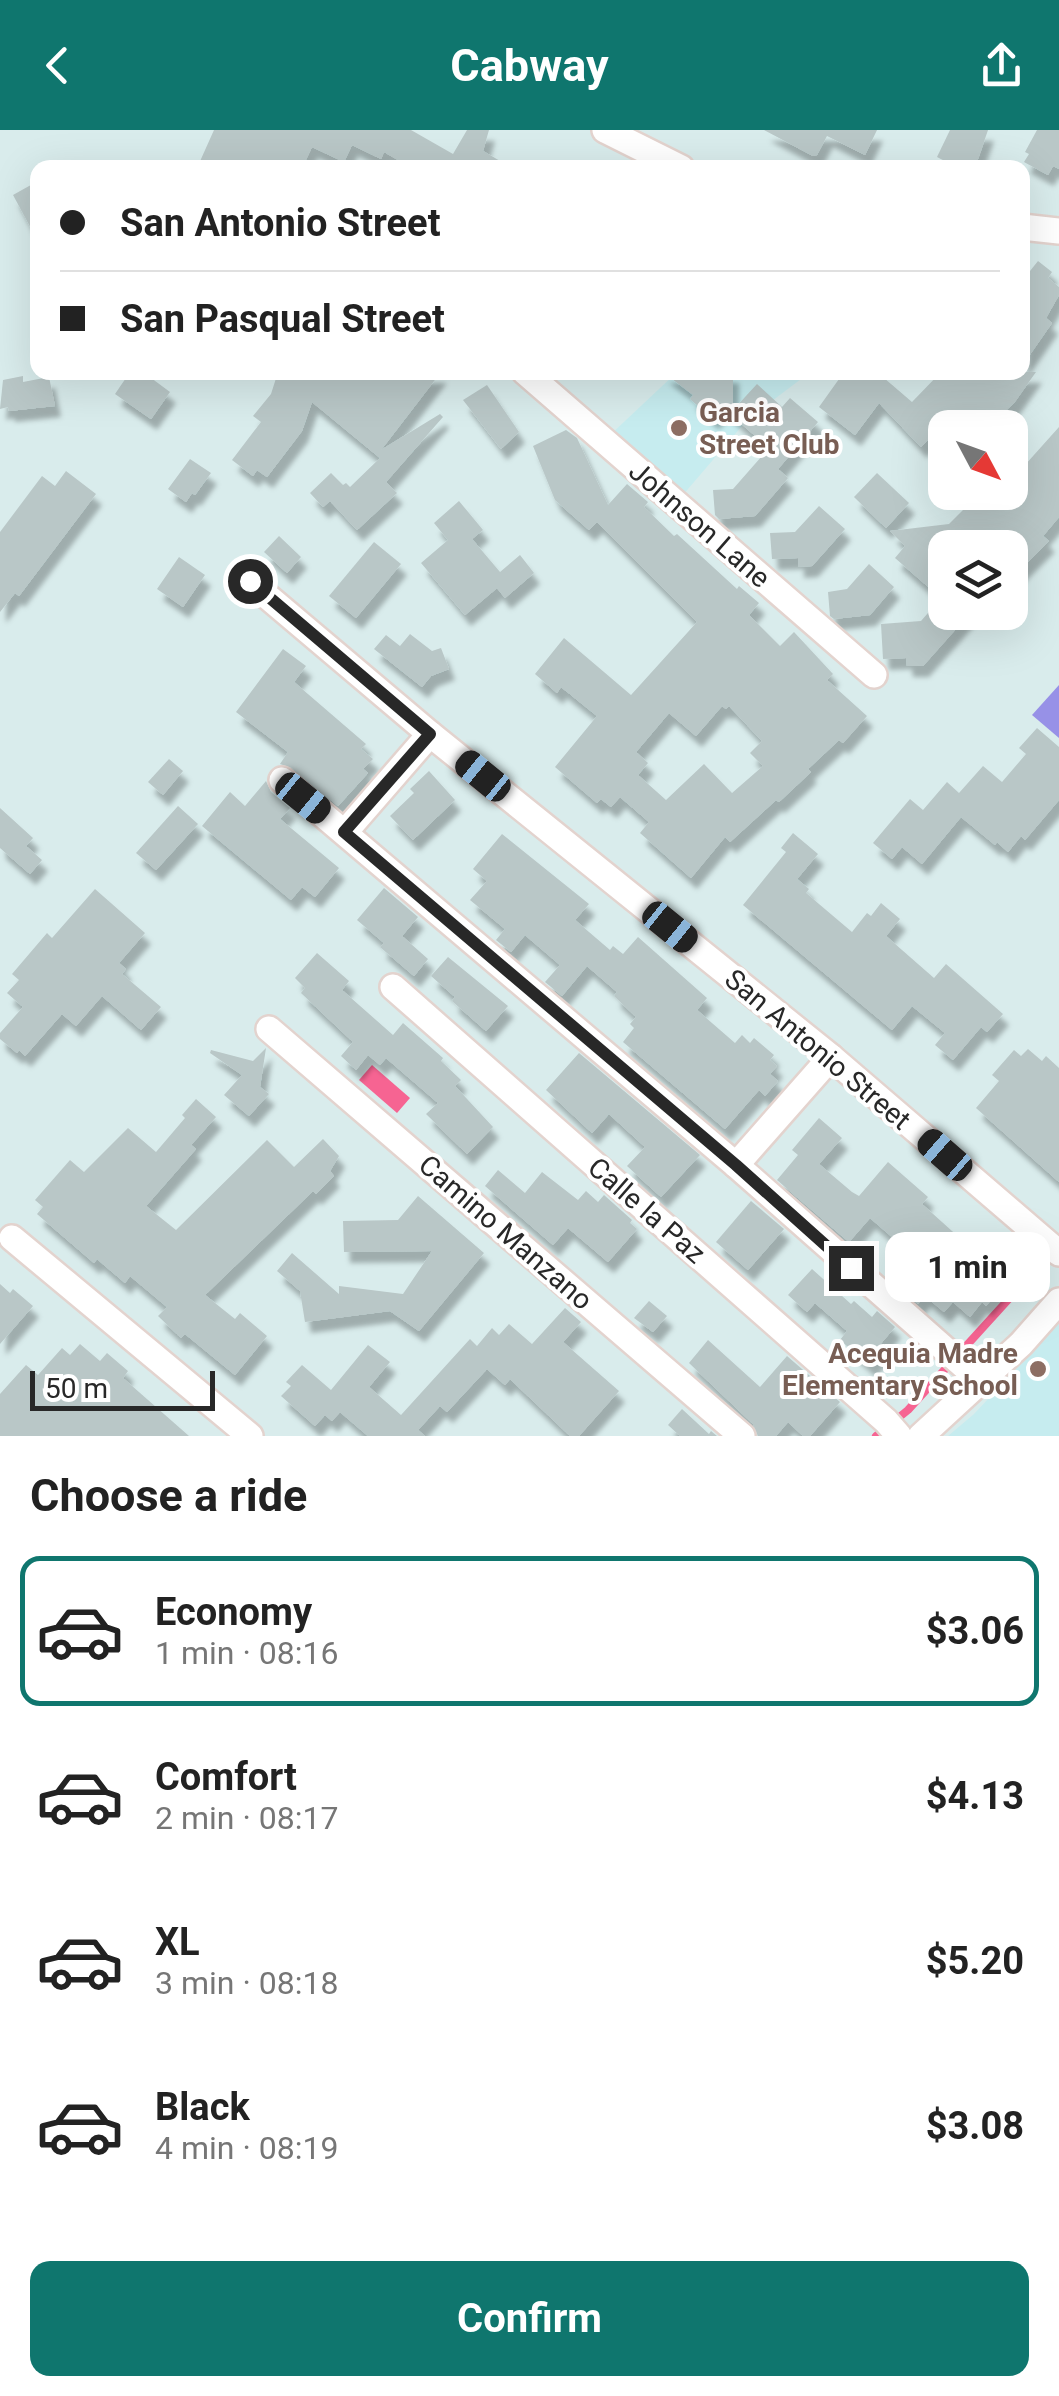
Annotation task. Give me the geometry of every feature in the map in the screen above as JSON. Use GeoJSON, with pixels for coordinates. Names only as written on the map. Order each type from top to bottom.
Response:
{"type":"FeatureCollection","features":[{"type":"Feature","properties":{"kind":"street"},"geometry":{"type":"LineString","coordinates":[[606,130],[665,160]]}},
{"type":"Feature","properties":{"kind":"street"},"geometry":{"type":"LineString","coordinates":[[1030,228],[1059,231]]}},
{"type":"Feature","properties":{"kind":"street","name":"Johnson Lane"},"geometry":{"type":"LineString","coordinates":[[534,380],[874,675]]}},
{"type":"Feature","properties":{"kind":"street","name":"San Antonio Street"},"geometry":{"type":"LineString","coordinates":[[250,581],[430,734],[830,1057],[1059,1253]]}},
{"type":"Feature","properties":{"kind":"street"},"geometry":{"type":"LineString","coordinates":[[344,832],[430,734]]}},
{"type":"Feature","properties":{"kind":"street"},"geometry":{"type":"LineString","coordinates":[[282,780],[736,1165],[982,1382]]}},
{"type":"Feature","properties":{"kind":"street","name":"Calle la Paz"},"geometry":{"type":"LineString","coordinates":[[394,987],[893,1428]]}},
{"type":"Feature","properties":{"kind":"street","name":"Camino Manzano"},"geometry":{"type":"LineString","coordinates":[[270,1029],[742,1436]]}},
{"type":"Feature","properties":{"kind":"street"},"geometry":{"type":"LineString","coordinates":[[736,1165],[830,1057]]}},
{"type":"Feature","properties":{"kind":"street"},"geometry":{"type":"LineString","coordinates":[[12,1238],[250,1436]]}},
{"type":"Feature","properties":{"kind":"street"},"geometry":{"type":"LineString","coordinates":[[921,1436],[982,1382],[1059,1301]]}},
{"type":"Feature","properties":{"kind":"shaded area","name":"Garcia Street Club"},"geometry":{"type":"Polygon","coordinates":[[[669,380],[800,380],[748,419],[682,496],[608,437],[669,380]]]}},
{"type":"Feature","properties":{"kind":"shaded area"},"geometry":{"type":"Polygon","coordinates":[[[1059,685],[1059,738],[1032,715],[1059,685]]]}},
{"type":"Feature","properties":{"kind":"shaded area"},"geometry":{"type":"Polygon","coordinates":[[[372,1065],[410,1098],[397,1113],[359,1080],[372,1065]]]}},
{"type":"Feature","properties":{"kind":"shaded area","name":"Acequia Madre Elementary School"},"geometry":{"type":"Polygon","coordinates":[[[1059,1323],[1059,1436],[948,1436],[974,1414],[1059,1323]]]}},
{"type":"Feature","properties":{"kind":"building"},"geometry":{"type":"Polygon","coordinates":[[[214,130],[411,130],[453,154],[467,130],[489,130],[483,151],[498,160],[398,160],[384,152],[381,159],[352,145],[345,160],[312,147],[306,160],[201,160],[214,130]]]}},
{"type":"Feature","properties":{"kind":"building"},"geometry":{"type":"Polygon","coordinates":[[[764,130],[877,130],[865,155],[827,136],[813,156],[764,130]]]}},
{"type":"Feature","properties":{"kind":"building"},"geometry":{"type":"Polygon","coordinates":[[[950,130],[988,130],[978,160],[937,157],[950,130]]]}},
{"type":"Feature","properties":{"kind":"building"},"geometry":{"type":"Polygon","coordinates":[[[1037,130],[1059,130],[1059,169],[1053,166],[1048,175],[1030,165],[1030,160],[1025,160],[1029,154],[1025,152],[1037,130]]]}},
{"type":"Feature","properties":{"kind":"building"},"geometry":{"type":"Polygon","coordinates":[[[30,185],[30,226],[13,195],[30,185]]]}},
{"type":"Feature","properties":{"kind":"building"},"geometry":{"type":"Polygon","coordinates":[[[1038,261],[1052,272],[1048,278],[1059,287],[1059,295],[1046,318],[1052,323],[1030,355],[1030,271],[1038,261]]]}},
{"type":"Feature","properties":{"kind":"building"},"geometry":{"type":"Polygon","coordinates":[[[1030,372],[1036,372],[1014,403],[1006,410],[928,410],[928,440],[921,447],[879,403],[855,435],[819,407],[838,380],[886,380],[912,402],[933,380],[1030,380],[1030,372]]]}},
{"type":"Feature","properties":{"kind":"building"},"geometry":{"type":"Polygon","coordinates":[[[23,376],[23,382],[50,380],[55,406],[0,409],[3,380],[23,376]]]}},
{"type":"Feature","properties":{"kind":"building"},"geometry":{"type":"Polygon","coordinates":[[[125,380],[154,380],[170,392],[151,419],[115,394],[125,380]]]}},
{"type":"Feature","properties":{"kind":"building"},"geometry":{"type":"Polygon","coordinates":[[[275,380],[435,380],[381,450],[440,414],[443,417],[386,482],[397,493],[357,530],[330,501],[323,507],[310,493],[331,473],[350,487],[380,458],[312,402],[302,431],[267,477],[257,470],[253,476],[232,460],[261,422],[253,416],[271,394],[275,380]]]}},
{"type":"Feature","properties":{"kind":"building"},"geometry":{"type":"Polygon","coordinates":[[[673,380],[733,380],[733,410],[757,384],[782,407],[790,398],[818,422],[778,469],[788,478],[755,516],[719,519],[715,515],[713,490],[733,489],[769,448],[723,408],[713,419],[690,399],[693,395],[673,380]]]}},
{"type":"Feature","properties":{"kind":"building"},"geometry":{"type":"Polygon","coordinates":[[[487,385],[519,432],[501,449],[463,400],[487,385]]]}},
{"type":"Feature","properties":{"kind":"building"},"geometry":{"type":"Polygon","coordinates":[[[1059,427],[1059,517],[1043,536],[1049,541],[1028,562],[1028,530],[928,530],[928,587],[895,558],[905,546],[890,531],[949,524],[963,510],[1028,510],[1028,462],[1059,427]]]}},
{"type":"Feature","properties":{"kind":"building"},"geometry":{"type":"Polygon","coordinates":[[[566,430],[577,438],[608,505],[627,484],[648,502],[644,507],[674,536],[677,534],[737,589],[739,586],[759,603],[749,615],[780,646],[794,632],[833,674],[827,680],[867,716],[843,743],[839,740],[808,769],[811,772],[779,802],[776,800],[730,842],[725,837],[691,878],[640,833],[649,822],[620,797],[611,807],[601,799],[597,803],[555,767],[597,716],[561,687],[557,693],[535,674],[564,638],[631,695],[697,622],[597,522],[589,530],[555,500],[533,446],[566,430]],[[722,706],[696,736],[669,713],[636,752],[648,763],[638,775],[666,800],[704,764],[732,793],[763,766],[750,753],[762,741],[729,706],[722,706]]]}},
{"type":"Feature","properties":{"kind":"building"},"geometry":{"type":"Polygon","coordinates":[[[190,459],[211,473],[186,502],[168,489],[190,459]]]}},
{"type":"Feature","properties":{"kind":"building"},"geometry":{"type":"Polygon","coordinates":[[[66,471],[96,494],[19,596],[15,593],[0,612],[0,532],[42,476],[55,486],[66,471]]]}},
{"type":"Feature","properties":{"kind":"building"},"geometry":{"type":"Polygon","coordinates":[[[877,473],[909,503],[886,528],[854,497],[877,473]]]}},
{"type":"Feature","properties":{"kind":"building"},"geometry":{"type":"Polygon","coordinates":[[[459,501],[483,530],[472,539],[500,572],[520,555],[534,573],[505,598],[497,588],[465,615],[421,563],[448,540],[434,523],[459,501]]]}},
{"type":"Feature","properties":{"kind":"building"},"geometry":{"type":"Polygon","coordinates":[[[819,506],[845,529],[812,566],[798,567],[798,558],[772,559],[770,533],[795,532],[819,506]]]}},
{"type":"Feature","properties":{"kind":"building"},"geometry":{"type":"Polygon","coordinates":[[[279,536],[301,557],[287,573],[264,552],[279,536]]]}},
{"type":"Feature","properties":{"kind":"building"},"geometry":{"type":"Polygon","coordinates":[[[374,542],[401,564],[356,618],[329,596],[374,542]]]}},
{"type":"Feature","properties":{"kind":"building"},"geometry":{"type":"Polygon","coordinates":[[[179,557],[205,575],[183,607],[157,589],[179,557]]]}},
{"type":"Feature","properties":{"kind":"building"},"geometry":{"type":"Polygon","coordinates":[[[869,564],[894,587],[870,615],[834,619],[830,616],[828,592],[847,589],[869,564]]]}},
{"type":"Feature","properties":{"kind":"building"},"geometry":{"type":"Polygon","coordinates":[[[928,613],[928,630],[955,630],[923,666],[907,666],[906,658],[883,659],[881,624],[921,621],[928,613]]]}},
{"type":"Feature","properties":{"kind":"building"},"geometry":{"type":"Polygon","coordinates":[[[410,634],[432,651],[441,648],[449,669],[431,676],[422,687],[374,649],[386,635],[400,646],[410,634]]]}},
{"type":"Feature","properties":{"kind":"building"},"geometry":{"type":"Polygon","coordinates":[[[283,649],[306,666],[294,682],[366,744],[361,749],[373,759],[363,769],[368,773],[338,806],[292,768],[280,764],[288,752],[236,712],[283,649]]]}},
{"type":"Feature","properties":{"kind":"building"},"geometry":{"type":"Polygon","coordinates":[[[1037,728],[1059,747],[1059,800],[1025,840],[1021,836],[1008,852],[961,817],[922,864],[902,847],[892,859],[873,843],[910,799],[923,810],[947,782],[959,793],[983,766],[1002,782],[1026,754],[1019,748],[1037,728]]]}},
{"type":"Feature","properties":{"kind":"building"},"geometry":{"type":"Polygon","coordinates":[[[169,759],[183,771],[163,795],[148,782],[169,759]]]}},
{"type":"Feature","properties":{"kind":"building"},"geometry":{"type":"Polygon","coordinates":[[[429,771],[455,800],[413,840],[390,816],[414,793],[410,789],[429,771]]]}},
{"type":"Feature","properties":{"kind":"building"},"geometry":{"type":"Polygon","coordinates":[[[266,781],[271,792],[290,808],[280,819],[339,868],[315,897],[302,887],[291,900],[202,826],[230,792],[245,806],[266,781]]]}},
{"type":"Feature","properties":{"kind":"building"},"geometry":{"type":"Polygon","coordinates":[[[178,806],[198,824],[156,870],[136,853],[178,806]]]}},
{"type":"Feature","properties":{"kind":"building"},"geometry":{"type":"Polygon","coordinates":[[[0,808],[33,838],[26,846],[42,860],[30,874],[0,848],[0,808]]]}},
{"type":"Feature","properties":{"kind":"building"},"geometry":{"type":"Polygon","coordinates":[[[793,833],[818,854],[797,879],[809,889],[806,893],[852,932],[881,903],[900,919],[886,936],[934,978],[946,964],[1003,1014],[987,1032],[981,1027],[953,1060],[935,1045],[945,1033],[912,1006],[892,1030],[743,905],[786,852],[781,848],[793,833]]]}},
{"type":"Feature","properties":{"kind":"building"},"geometry":{"type":"Polygon","coordinates":[[[502,834],[589,904],[575,920],[610,950],[613,946],[623,954],[638,937],[707,998],[697,1010],[735,1043],[742,1035],[750,1043],[754,1038],[774,1055],[770,1060],[777,1066],[770,1074],[778,1081],[765,1096],[759,1090],[725,1129],[623,1042],[634,1028],[630,1024],[636,1017],[614,996],[617,992],[587,966],[562,996],[545,982],[560,965],[525,935],[511,952],[496,940],[505,929],[470,900],[487,881],[473,869],[502,834]]]}},
{"type":"Feature","properties":{"kind":"building"},"geometry":{"type":"Polygon","coordinates":[[[384,888],[418,917],[402,936],[428,959],[414,976],[380,947],[384,943],[357,920],[384,888]]]}},
{"type":"Feature","properties":{"kind":"building"},"geometry":{"type":"Polygon","coordinates":[[[95,889],[145,933],[119,963],[126,969],[122,974],[161,1007],[141,1030],[102,996],[76,1026],[62,1014],[25,1056],[19,1050],[17,1053],[0,1039],[0,1033],[23,1007],[7,993],[19,980],[12,974],[47,933],[52,938],[95,889]]]}},
{"type":"Feature","properties":{"kind":"building"},"geometry":{"type":"Polygon","coordinates":[[[317,953],[349,981],[342,990],[393,1035],[403,1023],[443,1058],[441,1061],[461,1080],[455,1086],[493,1127],[467,1154],[426,1114],[438,1103],[386,1058],[380,1065],[368,1055],[356,1070],[341,1056],[353,1042],[301,993],[305,988],[295,978],[317,953]]]}},
{"type":"Feature","properties":{"kind":"building"},"geometry":{"type":"Polygon","coordinates":[[[448,957],[508,1006],[486,1031],[431,976],[448,957]]]}},
{"type":"Feature","properties":{"kind":"building"},"geometry":{"type":"Polygon","coordinates":[[[266,1048],[260,1087],[269,1094],[249,1116],[224,1095],[242,1075],[210,1053],[211,1050],[253,1061],[266,1048]]]}},
{"type":"Feature","properties":{"kind":"building"},"geometry":{"type":"Polygon","coordinates":[[[1028,1049],[1042,1061],[1046,1056],[1059,1068],[1059,1182],[976,1108],[999,1081],[992,1075],[1014,1050],[1021,1056],[1028,1049]]]}},
{"type":"Feature","properties":{"kind":"building"},"geometry":{"type":"Polygon","coordinates":[[[579,1053],[700,1155],[661,1197],[627,1166],[645,1147],[609,1114],[592,1133],[546,1090],[579,1053]]]}},
{"type":"Feature","properties":{"kind":"building"},"geometry":{"type":"Polygon","coordinates":[[[196,1099],[216,1117],[191,1145],[196,1149],[146,1206],[176,1230],[267,1140],[294,1167],[323,1139],[339,1156],[330,1171],[334,1176],[316,1194],[313,1191],[205,1295],[235,1319],[240,1313],[267,1336],[235,1375],[185,1334],[181,1338],[158,1316],[167,1307],[130,1276],[125,1283],[97,1259],[94,1263],[37,1214],[43,1207],[35,1200],[70,1160],[84,1172],[128,1128],[156,1152],[196,1099]]]}},
{"type":"Feature","properties":{"kind":"building"},"geometry":{"type":"Polygon","coordinates":[[[819,1118],[842,1138],[819,1164],[852,1192],[859,1196],[888,1162],[928,1197],[922,1204],[982,1258],[986,1252],[1008,1271],[1005,1274],[1010,1278],[986,1306],[982,1302],[970,1317],[953,1302],[944,1312],[925,1296],[918,1304],[899,1287],[920,1263],[907,1250],[870,1218],[849,1242],[777,1180],[798,1155],[792,1150],[819,1118]]]}},
{"type":"Feature","properties":{"kind":"building"},"geometry":{"type":"Polygon","coordinates":[[[498,1170],[525,1193],[542,1172],[578,1200],[586,1191],[598,1202],[604,1195],[637,1229],[608,1262],[568,1228],[553,1245],[485,1186],[498,1170]]]}},
{"type":"Feature","properties":{"kind":"building"},"geometry":{"type":"Polygon","coordinates":[[[418,1196],[484,1253],[419,1331],[390,1311],[305,1322],[300,1291],[277,1271],[292,1253],[339,1294],[339,1286],[403,1294],[432,1251],[344,1252],[343,1221],[398,1220],[418,1196]]]}},
{"type":"Feature","properties":{"kind":"building"},"geometry":{"type":"Polygon","coordinates":[[[751,1201],[784,1229],[748,1270],[716,1242],[751,1201]]]}},
{"type":"Feature","properties":{"kind":"building"},"geometry":{"type":"Polygon","coordinates":[[[812,1269],[851,1304],[854,1301],[872,1317],[877,1311],[895,1327],[878,1347],[883,1352],[870,1366],[840,1340],[847,1331],[815,1303],[807,1312],[788,1295],[812,1269]]]}},
{"type":"Feature","properties":{"kind":"building"},"geometry":{"type":"Polygon","coordinates":[[[0,1284],[10,1293],[13,1289],[33,1306],[0,1344],[0,1284]]]}},
{"type":"Feature","properties":{"kind":"building"},"geometry":{"type":"Polygon","coordinates":[[[649,1301],[667,1316],[653,1332],[634,1318],[649,1301]]]}},
{"type":"Feature","properties":{"kind":"building"},"geometry":{"type":"Polygon","coordinates":[[[565,1308],[581,1322],[563,1342],[619,1391],[579,1436],[570,1436],[510,1379],[505,1385],[487,1369],[447,1412],[440,1406],[418,1430],[425,1436],[368,1436],[340,1412],[332,1421],[325,1415],[315,1426],[281,1396],[291,1386],[286,1382],[302,1365],[331,1390],[368,1345],[390,1362],[369,1387],[401,1415],[470,1339],[477,1346],[492,1328],[499,1335],[509,1324],[532,1344],[565,1308]]]}},
{"type":"Feature","properties":{"kind":"building"},"geometry":{"type":"Polygon","coordinates":[[[708,1340],[760,1387],[787,1356],[840,1402],[810,1436],[803,1436],[788,1422],[776,1436],[758,1436],[753,1424],[689,1363],[708,1340]]]}},
{"type":"Feature","properties":{"kind":"building"},"geometry":{"type":"Polygon","coordinates":[[[80,1344],[100,1361],[107,1353],[128,1371],[123,1378],[189,1436],[0,1436],[0,1394],[26,1365],[38,1375],[62,1348],[70,1355],[80,1344]]]}},
{"type":"Feature","properties":{"kind":"building"},"geometry":{"type":"Polygon","coordinates":[[[682,1409],[709,1434],[711,1431],[717,1436],[680,1436],[668,1425],[682,1409]]]}},
{"type":"Feature","properties":{"kind":"waterway"},"geometry":{"type":"LineString","coordinates":[[876,1436],[908,1410],[1036,1269]]}},
{"type":"Feature","properties":{"kind":"place","name":"Garcia Street Club"},"geometry":{"type":"Point","coordinates":[679,428]}},
{"type":"Feature","properties":{"kind":"place","name":"Acequia Madre Elementary School"},"geometry":{"type":"Point","coordinates":[1038,1369]}},
{"type":"Feature","properties":{"kind":"route"},"geometry":{"type":"LineString","coordinates":[[250,581],[430,734],[344,832],[736,1165],[851,1268]]}}]}
